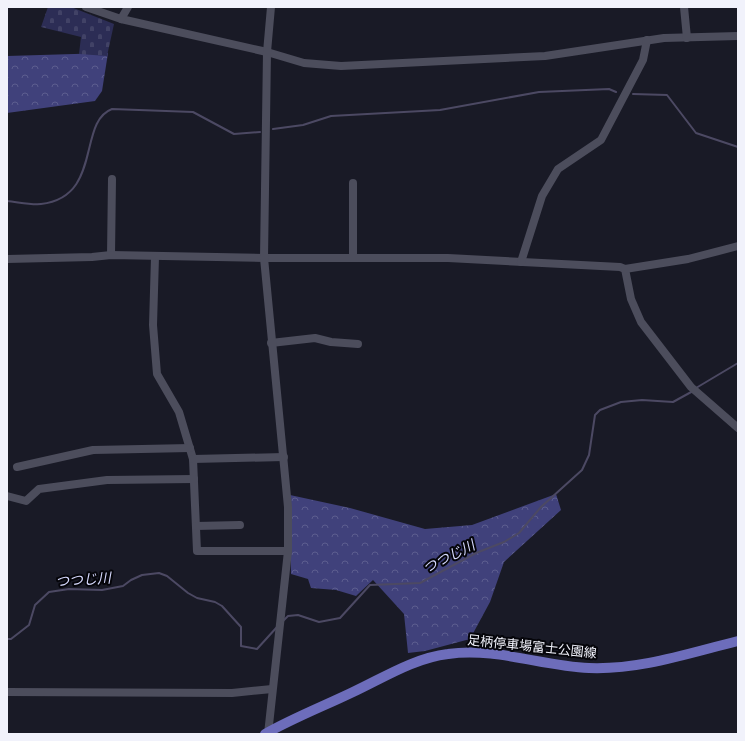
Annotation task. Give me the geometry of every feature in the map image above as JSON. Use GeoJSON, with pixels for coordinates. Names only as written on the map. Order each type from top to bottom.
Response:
{"type":"FeatureCollection","features":[{"type":"Feature","properties":{"kind":"main road","name":"足柄停車場富士公園線"},"geometry":{"type":"LineString","coordinates":[[267,733],[414,663],[442,655],[466,652],[573,666],[608,668],[657,661],[738,641]]}},
{"type":"Feature","properties":{"kind":"street"},"geometry":{"type":"LineString","coordinates":[[86,7],[121,19],[267,52],[304,63],[341,66],[546,56],[647,40],[738,36]]}},
{"type":"Feature","properties":{"kind":"street"},"geometry":{"type":"LineString","coordinates":[[121,19],[128,7]]}},
{"type":"Feature","properties":{"kind":"street"},"geometry":{"type":"LineString","coordinates":[[267,733],[288,552],[288,507],[284,457],[274,374],[264,258],[267,52],[271,7]]}},
{"type":"Feature","properties":{"kind":"street"},"geometry":{"type":"LineString","coordinates":[[684,7],[687,38]]}},
{"type":"Feature","properties":{"kind":"street"},"geometry":{"type":"LineString","coordinates":[[521,262],[542,196],[558,169],[601,140],[644,60],[647,40]]}},
{"type":"Feature","properties":{"kind":"street"},"geometry":{"type":"LineString","coordinates":[[111,255],[112,179]]}},
{"type":"Feature","properties":{"kind":"street"},"geometry":{"type":"LineString","coordinates":[[353,183],[353,258]]}},
{"type":"Feature","properties":{"kind":"street"},"geometry":{"type":"LineString","coordinates":[[7,259],[92,257],[111,255],[264,258],[448,258],[613,267],[625,269],[688,259],[738,246]]}},
{"type":"Feature","properties":{"kind":"street"},"geometry":{"type":"LineString","coordinates":[[154,257],[153,325],[157,374],[179,412],[190,448],[194,478],[198,550],[288,552]]}},
{"type":"Feature","properties":{"kind":"street"},"geometry":{"type":"LineString","coordinates":[[625,269],[631,299],[641,322],[691,387],[738,428]]}},
{"type":"Feature","properties":{"kind":"street"},"geometry":{"type":"LineString","coordinates":[[271,343],[315,338],[331,342],[358,344]]}},
{"type":"Feature","properties":{"kind":"street"},"geometry":{"type":"LineString","coordinates":[[17,467],[93,450],[190,448]]}},
{"type":"Feature","properties":{"kind":"street"},"geometry":{"type":"LineString","coordinates":[[192,459],[284,457]]}},
{"type":"Feature","properties":{"kind":"street"},"geometry":{"type":"LineString","coordinates":[[7,496],[26,501],[39,489],[107,480],[194,478]]}},
{"type":"Feature","properties":{"kind":"street"},"geometry":{"type":"LineString","coordinates":[[196,526],[240,525]]}},
{"type":"Feature","properties":{"kind":"street"},"geometry":{"type":"LineString","coordinates":[[7,692],[232,693],[272,689]]}},
{"type":"Feature","properties":{"kind":"green space"},"geometry":{"type":"Polygon","coordinates":[[[48,7],[71,7],[114,24],[107,56],[79,54],[81,37],[41,27],[48,7]]]}},
{"type":"Feature","properties":{"kind":"green space"},"geometry":{"type":"Polygon","coordinates":[[[108,53],[102,91],[95,101],[7,113],[7,56],[108,53]]]}},
{"type":"Feature","properties":{"kind":"green space"},"geometry":{"type":"Polygon","coordinates":[[[556,494],[561,510],[504,562],[490,602],[470,639],[425,651],[408,653],[404,614],[373,580],[356,596],[336,590],[311,588],[308,579],[291,574],[290,495],[350,508],[425,529],[472,525],[556,494]]]}},
{"type":"Feature","properties":{"kind":"waterway"},"geometry":{"type":"LineString","coordinates":[[273,129],[303,125],[331,116],[440,110],[539,92],[609,89],[616,92]]}},
{"type":"Feature","properties":{"kind":"waterway"},"geometry":{"type":"LineString","coordinates":[[633,94],[667,95],[696,133],[738,147]]}},
{"type":"Feature","properties":{"kind":"waterway"},"geometry":{"type":"LineString","coordinates":[[7,201],[41,204],[60,198],[73,188],[87,159],[95,128],[101,117],[112,109],[193,112],[234,134],[260,132]]}},
{"type":"Feature","properties":{"kind":"waterway","name":"つつじ川"},"geometry":{"type":"LineString","coordinates":[[696,388],[738,363]]}},
{"type":"Feature","properties":{"kind":"waterway","name":"つつじ川"},"geometry":{"type":"LineString","coordinates":[[283,621],[288,616],[298,615],[319,622],[340,618],[370,585],[420,583],[476,553],[504,542],[519,533],[541,507],[582,470],[589,455],[595,415],[600,410],[621,402],[642,400],[673,402],[693,391]]}},
{"type":"Feature","properties":{"kind":"waterway","name":"つつじ川"},"geometry":{"type":"LineString","coordinates":[[7,639],[11,639],[29,625],[35,605],[49,592],[69,589],[102,590],[123,586],[142,575],[159,573],[167,576],[188,593],[197,598],[215,602],[222,606],[241,627],[241,646],[257,649],[277,627]]}}]}
